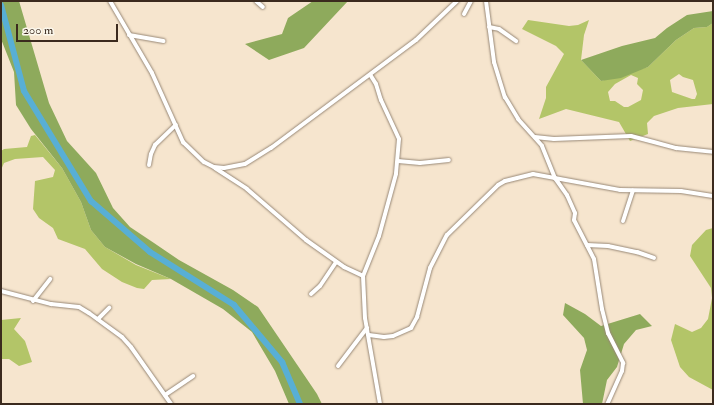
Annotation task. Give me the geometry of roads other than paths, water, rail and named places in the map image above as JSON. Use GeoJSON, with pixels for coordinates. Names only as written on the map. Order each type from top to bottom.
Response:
{"type":"FeatureCollection","features":[{"type":"Feature","properties":{"kind":"street"},"geometry":{"type":"LineString","coordinates":[[110,1],[152,73],[176,125],[189,148],[204,162],[247,189],[282,221],[336,262],[363,276]]}},
{"type":"Feature","properties":{"kind":"street"},"geometry":{"type":"LineString","coordinates":[[256,1],[263,7]]}},
{"type":"Feature","properties":{"kind":"street"},"geometry":{"type":"LineString","coordinates":[[214,167],[233,168],[254,160],[370,76],[416,40],[457,1]]}},
{"type":"Feature","properties":{"kind":"street"},"geometry":{"type":"LineString","coordinates":[[464,14],[471,1]]}},
{"type":"Feature","properties":{"kind":"street"},"geometry":{"type":"LineString","coordinates":[[486,1],[494,62],[505,98],[518,119],[535,137],[546,153],[555,178],[567,195],[575,213],[574,220],[593,256],[597,272],[602,309],[608,333],[623,363],[622,371],[607,404]]}},
{"type":"Feature","properties":{"kind":"street"},"geometry":{"type":"LineString","coordinates":[[490,27],[499,29],[516,42]]}},
{"type":"Feature","properties":{"kind":"street"},"geometry":{"type":"LineString","coordinates":[[129,35],[163,41]]}},
{"type":"Feature","properties":{"kind":"street"},"geometry":{"type":"LineString","coordinates":[[370,76],[376,84],[381,100],[398,135],[398,161],[379,236],[363,276],[367,328],[380,404]]}},
{"type":"Feature","properties":{"kind":"street"},"geometry":{"type":"LineString","coordinates":[[149,165],[151,154],[155,145],[176,125]]}},
{"type":"Feature","properties":{"kind":"street"},"geometry":{"type":"LineString","coordinates":[[535,137],[554,139],[631,136],[676,148],[713,152]]}},
{"type":"Feature","properties":{"kind":"street"},"geometry":{"type":"LineString","coordinates":[[398,161],[420,163],[450,160]]}},
{"type":"Feature","properties":{"kind":"street"},"geometry":{"type":"LineString","coordinates":[[368,335],[384,338],[393,336],[411,328],[417,317],[430,268],[447,235],[498,185],[505,181],[529,174],[600,188],[633,191],[681,191],[713,196]]}},
{"type":"Feature","properties":{"kind":"street"},"geometry":{"type":"LineString","coordinates":[[623,221],[633,191]]}},
{"type":"Feature","properties":{"kind":"street"},"geometry":{"type":"LineString","coordinates":[[587,245],[608,246],[637,252],[654,258]]}},
{"type":"Feature","properties":{"kind":"street"},"geometry":{"type":"LineString","coordinates":[[311,294],[320,286],[336,262]]}},
{"type":"Feature","properties":{"kind":"street"},"geometry":{"type":"LineString","coordinates":[[33,301],[50,279]]}},
{"type":"Feature","properties":{"kind":"street"},"geometry":{"type":"LineString","coordinates":[[1,291],[33,301],[79,307],[98,319],[122,337],[131,347],[171,404]]}},
{"type":"Feature","properties":{"kind":"street"},"geometry":{"type":"LineString","coordinates":[[98,319],[109,308]]}},
{"type":"Feature","properties":{"kind":"street"},"geometry":{"type":"LineString","coordinates":[[338,366],[367,328]]}},
{"type":"Feature","properties":{"kind":"street"},"geometry":{"type":"LineString","coordinates":[[166,395],[193,376]]}},
{"type":"Feature","properties":{"kind":"waterway"},"geometry":{"type":"LineString","coordinates":[[1,5],[24,91],[91,201],[150,252],[234,305],[282,362],[300,404]]}}]}
